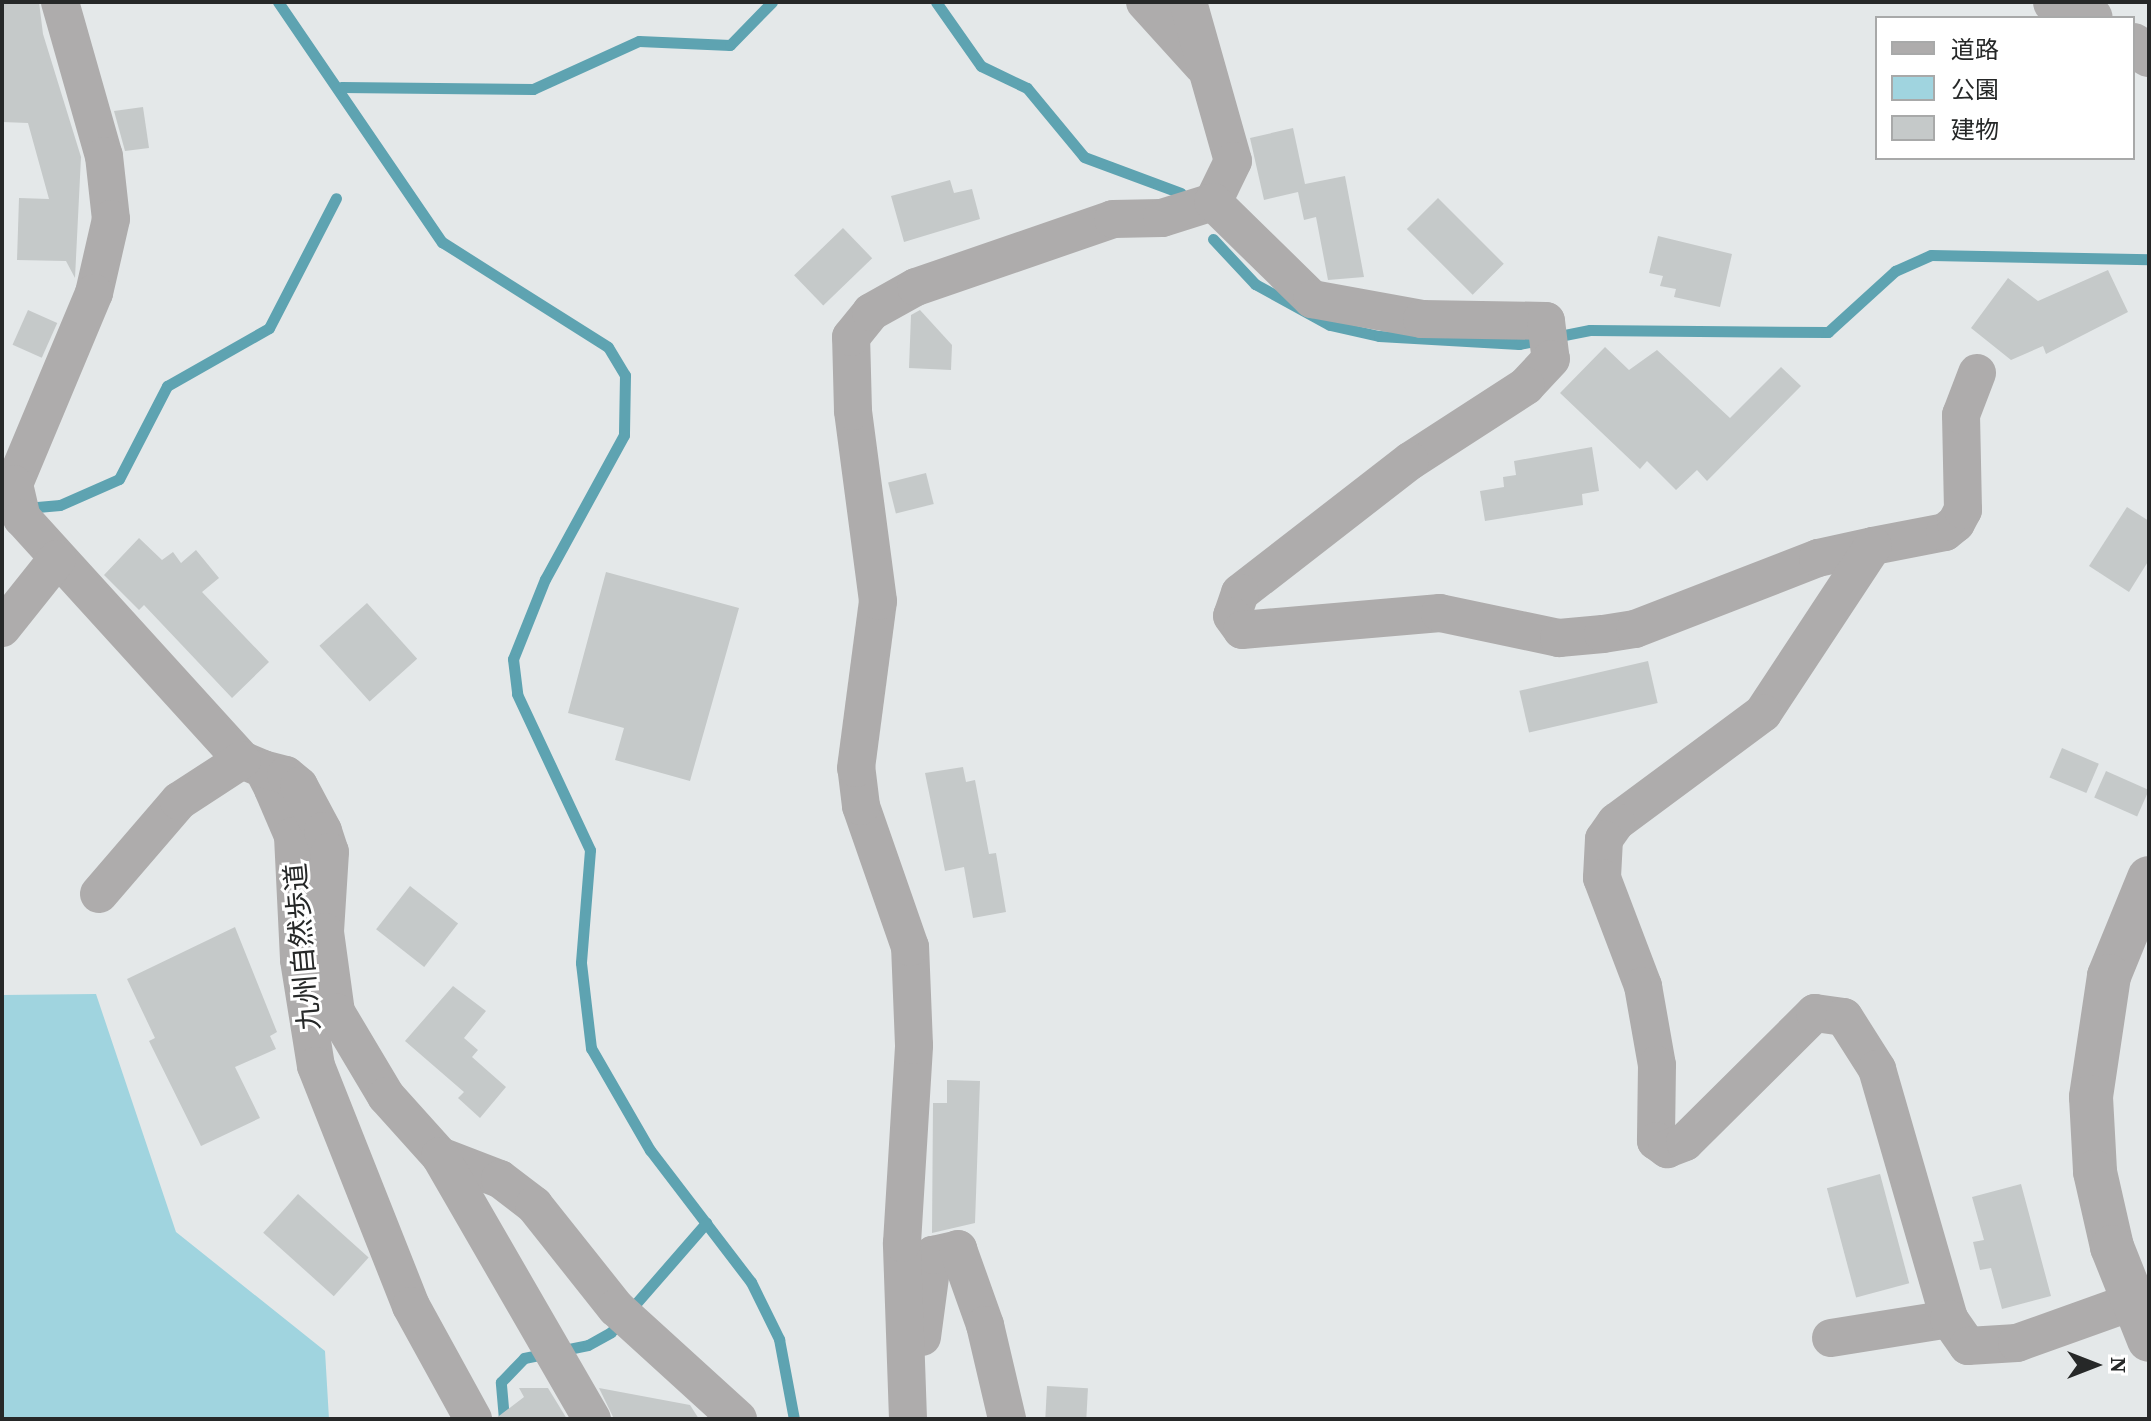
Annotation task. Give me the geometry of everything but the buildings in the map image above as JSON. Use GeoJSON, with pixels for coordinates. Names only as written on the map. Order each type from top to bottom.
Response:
{"type":"FeatureCollection","features":[{"type":"Feature","properties":{"kind":"street","name":"九州自然歩道"},"geometry":{"type":"LineString","coordinates":[[60,2],[104,156],[111,219],[94,293],[14,484],[22,518],[48,550],[252,764],[293,836],[299,960],[316,1066],[411,1306],[473,1419]]}},
{"type":"Feature","properties":{"kind":"street"},"geometry":{"type":"LineString","coordinates":[[1145,2],[1213,77]]}},
{"type":"Feature","properties":{"kind":"street"},"geometry":{"type":"LineString","coordinates":[[910,1419],[902,1243],[914,1045],[910,947],[861,806],[856,768],[878,601],[854,425],[851,337],[871,312],[916,287],[1113,219],[1162,218],[1213,202],[1233,161],[1213,77],[1188,2]]}},
{"type":"Feature","properties":{"kind":"street"},"geometry":{"type":"LineString","coordinates":[[2055,2],[2086,16]]}},
{"type":"Feature","properties":{"kind":"street"},"geometry":{"type":"LineString","coordinates":[[1213,202],[1312,299],[1549,342],[1526,386],[1410,461],[1240,593],[1234,625],[1258,632],[1355,616],[1440,613],[1559,638],[1603,634],[1635,629],[1818,558],[1945,532],[1956,523],[1963,510],[1961,415],[1977,373]]}},
{"type":"Feature","properties":{"kind":"street"},"geometry":{"type":"LineString","coordinates":[[1873,546],[1763,713],[1616,822],[1598,861],[1643,986],[1657,1065],[1656,1141],[1667,1149],[1685,1142],[1815,1013],[1844,1017],[1863,1040],[1887,1098],[1949,1319],[1968,1346],[2017,1343],[2139,1321],[2095,1172],[2091,1097],[2109,976],[2149,878]]}},
{"type":"Feature","properties":{"kind":"street"},"geometry":{"type":"LineString","coordinates":[[2,628],[48,550]]}},
{"type":"Feature","properties":{"kind":"street"},"geometry":{"type":"LineString","coordinates":[[99,894],[179,801],[252,764],[286,775],[299,786],[330,852],[325,932],[336,1012],[386,1096],[440,1156],[592,1419]]}},
{"type":"Feature","properties":{"kind":"street"},"geometry":{"type":"LineString","coordinates":[[440,1156],[500,1179],[534,1205],[629,1320],[738,1419]]}},
{"type":"Feature","properties":{"kind":"street"},"geometry":{"type":"LineString","coordinates":[[910,1419],[933,1255],[951,1248],[964,1254],[1007,1419]]}},
{"type":"Feature","properties":{"kind":"street"},"geometry":{"type":"LineString","coordinates":[[1831,1338],[1949,1319]]}},
{"type":"Feature","properties":{"kind":"green space"},"geometry":{"type":"Polygon","coordinates":[[[96,994],[176,1232],[325,1351],[329,1419],[2,1419],[2,995],[96,994]]]}},
{"type":"Feature","properties":{"kind":"waterway"},"geometry":{"type":"LineString","coordinates":[[278,2],[442,242],[608,347],[625,375],[624,435],[545,579],[513,659],[517,694],[590,850],[581,963],[591,1048],[650,1150],[751,1282],[779,1339],[794,1419]]}},
{"type":"Feature","properties":{"kind":"waterway"},"geometry":{"type":"LineString","coordinates":[[341,87],[533,89],[639,41],[730,45],[772,2]]}},
{"type":"Feature","properties":{"kind":"waterway"},"geometry":{"type":"LineString","coordinates":[[936,2],[981,66],[1027,88],[1084,157],[1181,193]]}},
{"type":"Feature","properties":{"kind":"waterway"},"geometry":{"type":"LineString","coordinates":[[26,508],[60,505],[119,479],[167,386],[269,328],[336,198]]}},
{"type":"Feature","properties":{"kind":"waterway"},"geometry":{"type":"LineString","coordinates":[[1213,239],[1255,284],[1330,325],[1379,336],[1519,344],[1590,330],[1828,332],[1895,271],[1931,255],[2149,259]]}},
{"type":"Feature","properties":{"kind":"waterway"},"geometry":{"type":"LineString","coordinates":[[504,1419],[501,1382],[524,1358],[588,1345],[611,1332],[706,1223]]}}]}
